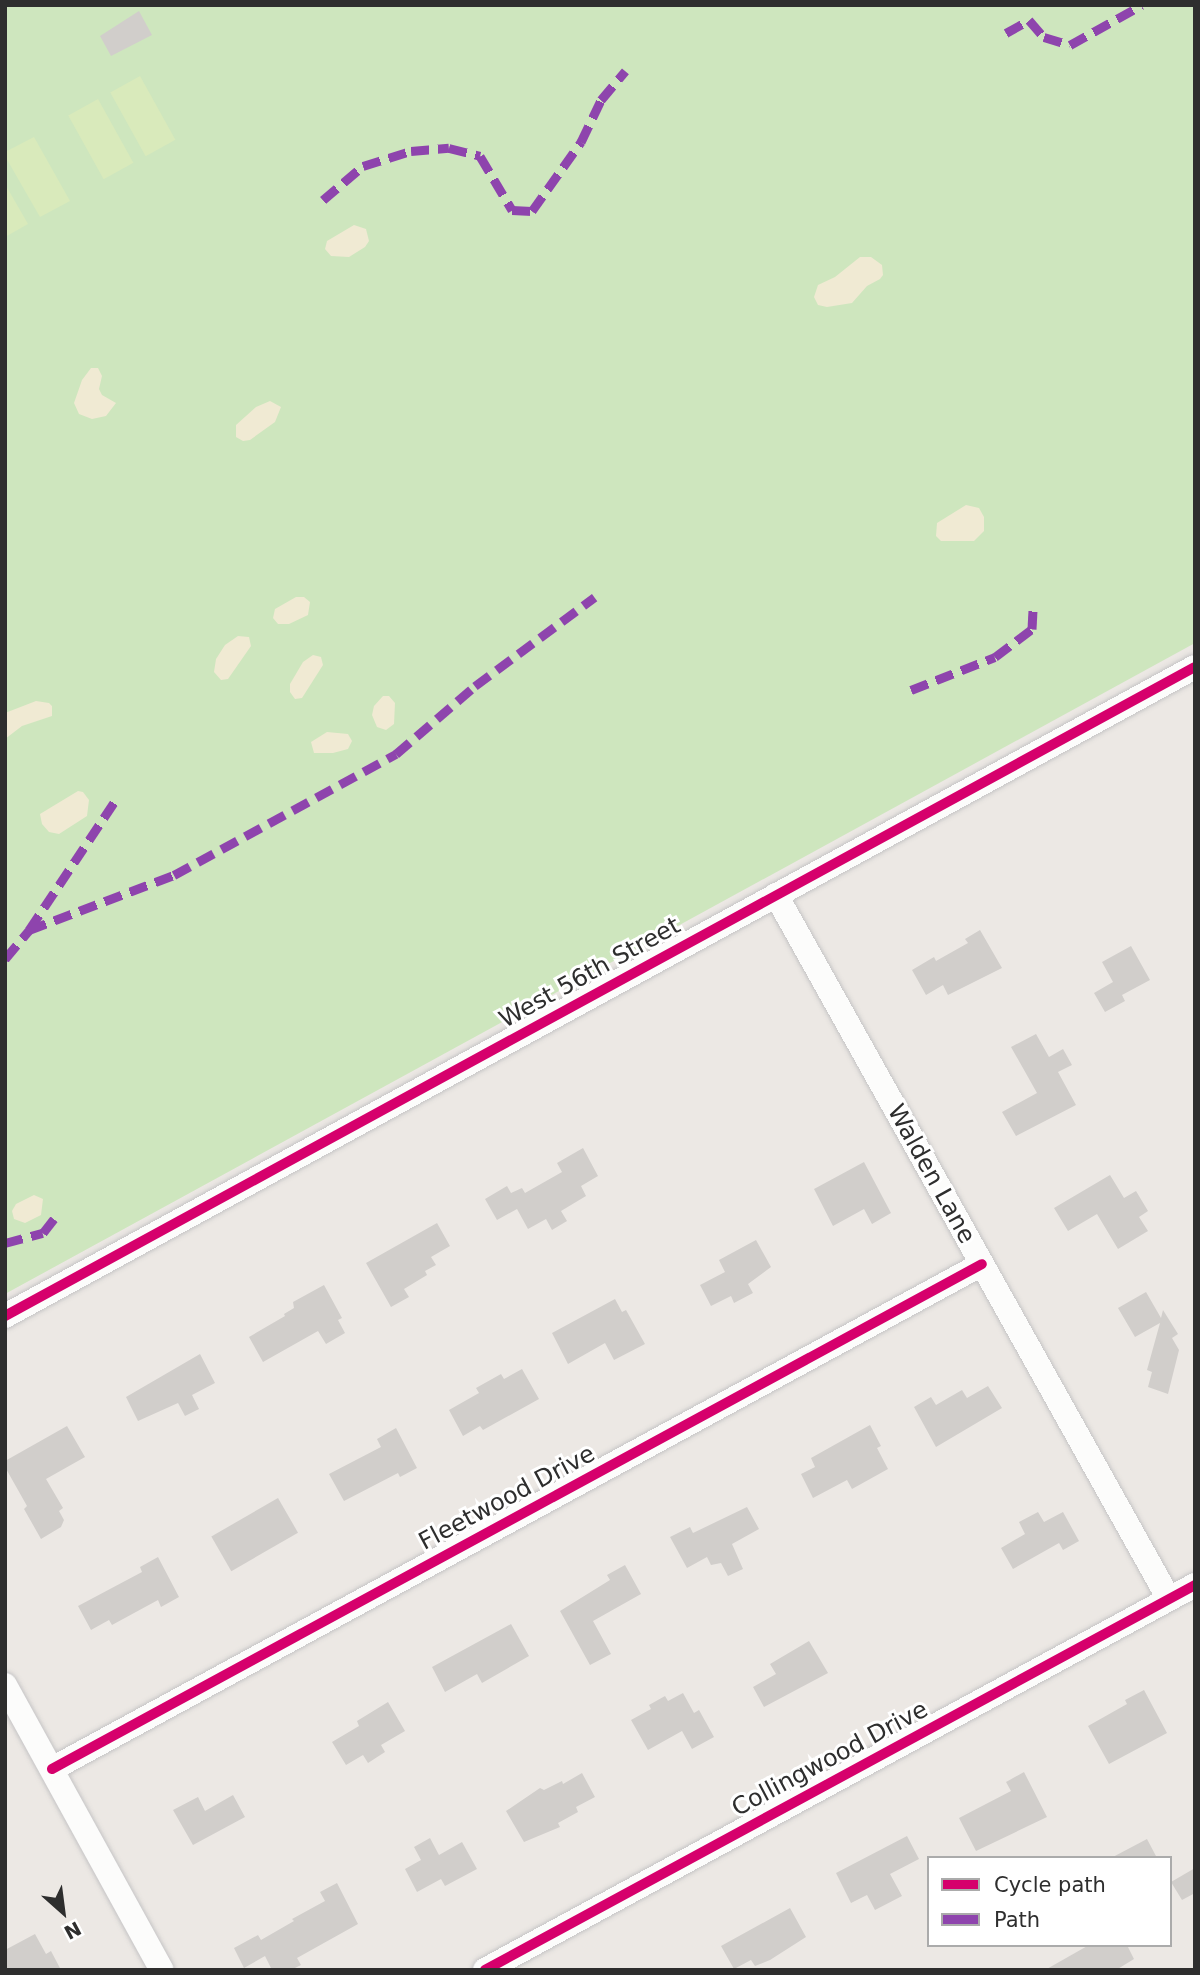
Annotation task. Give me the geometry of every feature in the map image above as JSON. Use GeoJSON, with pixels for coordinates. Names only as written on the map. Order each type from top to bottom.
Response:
{"type":"FeatureCollection","features":[{"type":"Feature","properties":{"kind":"street","name":"West 56th Street"},"geometry":{"type":"LineString","coordinates":[[5,1316],[1195,667]]}},
{"type":"Feature","properties":{"kind":"street","name":"Walden Lane"},"geometry":{"type":"LineString","coordinates":[[776,895],[1169,1599]]}},
{"type":"Feature","properties":{"kind":"street","name":"Fleetwood Drive"},"geometry":{"type":"LineString","coordinates":[[52,1769],[982,1264]]}},
{"type":"Feature","properties":{"kind":"street","name":"Collingwood Drive"},"geometry":{"type":"LineString","coordinates":[[485,1970],[1195,1585]]}},
{"type":"Feature","properties":{"kind":"street"},"geometry":{"type":"LineString","coordinates":[[5,1685],[162,1970]]}},
{"type":"Feature","properties":{"kind":"green space"},"geometry":{"type":"Polygon","coordinates":[[[5,5],[1195,5],[1195,643],[5,1294],[5,5]]]}},
{"type":"Feature","properties":{"kind":"green space"},"geometry":{"type":"Polygon","coordinates":[[[140,76],[175,140],[146,156],[110,92],[140,76]]]}},
{"type":"Feature","properties":{"kind":"green space"},"geometry":{"type":"Polygon","coordinates":[[[98,99],[133,163],[104,179],[68,115],[98,99]]]}},
{"type":"Feature","properties":{"kind":"green space"},"geometry":{"type":"Polygon","coordinates":[[[34,137],[70,201],[40,217],[5,156],[5,152],[34,137]]]}},
{"type":"Feature","properties":{"kind":"green space"},"geometry":{"type":"Polygon","coordinates":[[[5,184],[28,224],[5,237],[5,184]]]}},
{"type":"Feature","properties":{"kind":"sand"},"geometry":{"type":"Polygon","coordinates":[[[354,225],[366,229],[369,241],[365,247],[349,257],[331,256],[325,249],[327,241],[354,225]]]}},
{"type":"Feature","properties":{"kind":"sand"},"geometry":{"type":"Polygon","coordinates":[[[860,257],[871,257],[882,265],[883,275],[880,279],[867,286],[852,303],[827,307],[818,305],[814,297],[818,285],[835,277],[860,257]]]}},
{"type":"Feature","properties":{"kind":"sand"},"geometry":{"type":"Polygon","coordinates":[[[91,368],[98,368],[102,376],[99,389],[102,395],[116,403],[106,416],[92,419],[79,414],[74,403],[82,380],[91,368]]]}},
{"type":"Feature","properties":{"kind":"sand"},"geometry":{"type":"Polygon","coordinates":[[[270,401],[281,407],[275,422],[250,440],[243,441],[236,437],[236,425],[256,407],[270,401]]]}},
{"type":"Feature","properties":{"kind":"sand"},"geometry":{"type":"Polygon","coordinates":[[[966,505],[979,508],[984,517],[984,531],[974,541],[941,541],[936,536],[937,523],[966,505]]]}},
{"type":"Feature","properties":{"kind":"sand"},"geometry":{"type":"Polygon","coordinates":[[[296,597],[304,597],[310,602],[308,615],[289,624],[278,624],[273,618],[275,609],[296,597]]]}},
{"type":"Feature","properties":{"kind":"sand"},"geometry":{"type":"Polygon","coordinates":[[[238,636],[249,637],[251,646],[228,679],[221,680],[214,672],[216,659],[225,645],[238,636]]]}},
{"type":"Feature","properties":{"kind":"sand"},"geometry":{"type":"Polygon","coordinates":[[[313,655],[321,657],[323,665],[302,698],[295,699],[290,692],[290,684],[303,662],[313,655]]]}},
{"type":"Feature","properties":{"kind":"sand"},"geometry":{"type":"Polygon","coordinates":[[[383,696],[389,696],[395,703],[394,724],[386,730],[377,727],[372,715],[374,706],[383,696]]]}},
{"type":"Feature","properties":{"kind":"sand"},"geometry":{"type":"Polygon","coordinates":[[[36,701],[49,703],[52,706],[52,716],[22,726],[5,739],[5,713],[36,701]]]}},
{"type":"Feature","properties":{"kind":"sand"},"geometry":{"type":"Polygon","coordinates":[[[327,732],[348,734],[352,741],[348,749],[333,753],[314,753],[311,742],[327,732]]]}},
{"type":"Feature","properties":{"kind":"sand"},"geometry":{"type":"Polygon","coordinates":[[[78,791],[83,792],[89,800],[87,816],[59,834],[49,832],[42,824],[40,814],[78,791]]]}},
{"type":"Feature","properties":{"kind":"sand"},"geometry":{"type":"Polygon","coordinates":[[[34,1195],[43,1199],[41,1215],[25,1223],[14,1219],[12,1211],[16,1204],[34,1195]]]}},
{"type":"Feature","properties":{"kind":"building"},"geometry":{"type":"Polygon","coordinates":[[[139,11],[152,35],[111,56],[100,36],[139,11]]]}},
{"type":"Feature","properties":{"kind":"building"},"geometry":{"type":"Polygon","coordinates":[[[980,930],[1002,968],[948,995],[943,985],[926,995],[912,970],[934,957],[936,961],[968,943],[965,939],[980,930]]]}},
{"type":"Feature","properties":{"kind":"building"},"geometry":{"type":"Polygon","coordinates":[[[1131,946],[1150,980],[1122,995],[1125,1001],[1105,1012],[1094,993],[1113,982],[1102,962],[1131,946]]]}},
{"type":"Feature","properties":{"kind":"building"},"geometry":{"type":"Polygon","coordinates":[[[1036,1034],[1049,1057],[1063,1049],[1072,1065],[1058,1072],[1076,1105],[1016,1136],[1002,1112],[1037,1093],[1011,1047],[1036,1034]]]}},
{"type":"Feature","properties":{"kind":"building"},"geometry":{"type":"Polygon","coordinates":[[[583,1148],[598,1176],[581,1186],[586,1196],[561,1211],[567,1221],[552,1230],[546,1219],[528,1229],[517,1209],[497,1220],[485,1199],[507,1186],[511,1193],[522,1188],[525,1193],[562,1172],[557,1163],[583,1148]]]}},
{"type":"Feature","properties":{"kind":"building"},"geometry":{"type":"Polygon","coordinates":[[[864,1162],[891,1213],[872,1224],[864,1209],[833,1226],[814,1189],[864,1162]]]}},
{"type":"Feature","properties":{"kind":"building"},"geometry":{"type":"Polygon","coordinates":[[[1110,1175],[1124,1198],[1136,1191],[1148,1211],[1139,1217],[1148,1231],[1118,1249],[1097,1214],[1068,1231],[1054,1208],[1110,1175]]]}},
{"type":"Feature","properties":{"kind":"building"},"geometry":{"type":"Polygon","coordinates":[[[437,1223],[450,1246],[431,1257],[436,1265],[425,1271],[427,1275],[404,1289],[409,1297],[391,1307],[366,1263],[437,1223]]]}},
{"type":"Feature","properties":{"kind":"building"},"geometry":{"type":"Polygon","coordinates":[[[756,1240],[771,1267],[748,1284],[753,1293],[734,1303],[731,1296],[711,1306],[700,1285],[725,1272],[719,1260],[756,1240]]]}},
{"type":"Feature","properties":{"kind":"building"},"geometry":{"type":"Polygon","coordinates":[[[324,1285],[342,1318],[338,1320],[345,1333],[326,1344],[318,1331],[263,1362],[249,1337],[285,1316],[284,1314],[294,1308],[293,1302],[324,1285]]]}},
{"type":"Feature","properties":{"kind":"building"},"geometry":{"type":"Polygon","coordinates":[[[1146,1292],[1161,1318],[1163,1310],[1178,1334],[1172,1338],[1179,1350],[1168,1394],[1148,1387],[1152,1372],[1147,1370],[1160,1323],[1135,1337],[1118,1308],[1146,1292]]]}},
{"type":"Feature","properties":{"kind":"building"},"geometry":{"type":"Polygon","coordinates":[[[615,1299],[622,1312],[626,1310],[645,1344],[614,1360],[605,1343],[568,1364],[552,1333],[615,1299]]]}},
{"type":"Feature","properties":{"kind":"building"},"geometry":{"type":"Polygon","coordinates":[[[200,1354],[215,1383],[192,1395],[199,1409],[185,1416],[178,1403],[138,1421],[126,1397],[200,1354]]]}},
{"type":"Feature","properties":{"kind":"building"},"geometry":{"type":"Polygon","coordinates":[[[522,1369],[539,1399],[483,1430],[480,1426],[463,1436],[449,1410],[479,1393],[476,1388],[501,1374],[504,1379],[522,1369]]]}},
{"type":"Feature","properties":{"kind":"building"},"geometry":{"type":"Polygon","coordinates":[[[988,1386],[1002,1408],[936,1447],[914,1407],[931,1397],[936,1405],[962,1390],[967,1398],[988,1386]]]}},
{"type":"Feature","properties":{"kind":"building"},"geometry":{"type":"Polygon","coordinates":[[[870,1425],[881,1446],[877,1448],[888,1469],[852,1489],[847,1480],[813,1498],[801,1474],[815,1467],[811,1458],[870,1425]]]}},
{"type":"Feature","properties":{"kind":"building"},"geometry":{"type":"Polygon","coordinates":[[[67,1426],[85,1457],[46,1479],[63,1508],[59,1511],[64,1520],[61,1527],[41,1539],[24,1509],[27,1506],[5,1467],[5,1461],[67,1426]]]}},
{"type":"Feature","properties":{"kind":"building"},"geometry":{"type":"Polygon","coordinates":[[[396,1428],[417,1468],[400,1477],[398,1473],[344,1501],[329,1474],[381,1447],[377,1439],[396,1428]]]}},
{"type":"Feature","properties":{"kind":"building"},"geometry":{"type":"Polygon","coordinates":[[[278,1498],[298,1533],[231,1571],[211,1536],[278,1498]]]}},
{"type":"Feature","properties":{"kind":"building"},"geometry":{"type":"Polygon","coordinates":[[[747,1507],[759,1529],[732,1544],[743,1569],[728,1576],[721,1563],[711,1565],[707,1557],[687,1568],[670,1537],[690,1527],[693,1533],[747,1507]]]}},
{"type":"Feature","properties":{"kind":"building"},"geometry":{"type":"Polygon","coordinates":[[[1038,1512],[1044,1522],[1063,1512],[1079,1541],[1063,1550],[1059,1543],[1013,1569],[1001,1548],[1025,1534],[1019,1522],[1038,1512]]]}},
{"type":"Feature","properties":{"kind":"building"},"geometry":{"type":"Polygon","coordinates":[[[158,1557],[179,1597],[161,1607],[158,1600],[112,1625],[109,1620],[91,1630],[78,1606],[142,1572],[140,1567],[158,1557]]]}},
{"type":"Feature","properties":{"kind":"building"},"geometry":{"type":"Polygon","coordinates":[[[625,1565],[641,1594],[593,1621],[611,1654],[590,1665],[560,1611],[610,1580],[607,1575],[625,1565]]]}},
{"type":"Feature","properties":{"kind":"building"},"geometry":{"type":"Polygon","coordinates":[[[511,1624],[529,1656],[482,1683],[477,1674],[445,1692],[432,1667],[511,1624]]]}},
{"type":"Feature","properties":{"kind":"building"},"geometry":{"type":"Polygon","coordinates":[[[809,1641],[828,1673],[764,1707],[753,1687],[776,1674],[770,1664],[809,1641]]]}},
{"type":"Feature","properties":{"kind":"building"},"geometry":{"type":"Polygon","coordinates":[[[1144,1690],[1167,1733],[1109,1764],[1088,1726],[1127,1704],[1125,1700],[1144,1690]]]}},
{"type":"Feature","properties":{"kind":"building"},"geometry":{"type":"Polygon","coordinates":[[[683,1693],[694,1713],[699,1710],[714,1737],[692,1749],[682,1731],[648,1750],[631,1720],[651,1709],[649,1705],[665,1696],[668,1701],[683,1693]]]}},
{"type":"Feature","properties":{"kind":"building"},"geometry":{"type":"Polygon","coordinates":[[[388,1702],[405,1731],[381,1745],[385,1752],[368,1763],[363,1755],[346,1765],[332,1742],[359,1726],[357,1721],[388,1702]]]}},
{"type":"Feature","properties":{"kind":"building"},"geometry":{"type":"Polygon","coordinates":[[[1024,1772],[1047,1817],[976,1851],[959,1818],[1011,1791],[1006,1782],[1024,1772]]]}},
{"type":"Feature","properties":{"kind":"building"},"geometry":{"type":"Polygon","coordinates":[[[582,1773],[595,1797],[576,1807],[578,1812],[558,1823],[560,1827],[524,1842],[506,1811],[540,1788],[544,1790],[562,1781],[563,1784],[582,1773]]]}},
{"type":"Feature","properties":{"kind":"building"},"geometry":{"type":"Polygon","coordinates":[[[233,1795],[245,1817],[193,1845],[173,1810],[198,1797],[205,1811],[233,1795]]]}},
{"type":"Feature","properties":{"kind":"building"},"geometry":{"type":"Polygon","coordinates":[[[907,1836],[919,1859],[890,1874],[902,1896],[875,1910],[867,1895],[851,1903],[836,1873],[907,1836]]]}},
{"type":"Feature","properties":{"kind":"building"},"geometry":{"type":"Polygon","coordinates":[[[430,1838],[439,1855],[462,1842],[477,1869],[445,1886],[441,1879],[417,1892],[405,1869],[421,1860],[414,1847],[430,1838]]]}},
{"type":"Feature","properties":{"kind":"building"},"geometry":{"type":"Polygon","coordinates":[[[1147,1839],[1156,1856],[1115,1856],[1147,1839]]]}},
{"type":"Feature","properties":{"kind":"building"},"geometry":{"type":"Polygon","coordinates":[[[1195,1868],[1195,1893],[1182,1900],[1172,1881],[1195,1868]]]}},
{"type":"Feature","properties":{"kind":"building"},"geometry":{"type":"Polygon","coordinates":[[[337,1883],[358,1924],[297,1958],[301,1965],[291,1970],[272,1970],[265,1956],[244,1968],[234,1948],[258,1935],[261,1940],[294,1921],[292,1919],[325,1901],[320,1892],[337,1883]]]}},
{"type":"Feature","properties":{"kind":"building"},"geometry":{"type":"Polygon","coordinates":[[[790,1908],[806,1937],[770,1960],[755,1966],[751,1960],[734,1969],[721,1946],[790,1908]]]}},
{"type":"Feature","properties":{"kind":"building"},"geometry":{"type":"Polygon","coordinates":[[[35,1934],[46,1954],[51,1951],[61,1970],[5,1970],[5,1950],[35,1934]]]}},
{"type":"Feature","properties":{"kind":"building"},"geometry":{"type":"Polygon","coordinates":[[[1085,1947],[1128,1947],[1134,1959],[1116,1970],[1045,1970],[1085,1947]]]}},
{"type":"Feature","properties":{"kind":"marked path"},"geometry":{"type":"LineString","coordinates":[[1006,33],[1029,20],[1044,37],[1070,45],[1142,5]]}},
{"type":"Feature","properties":{"kind":"marked path"},"geometry":{"type":"LineString","coordinates":[[323,200],[363,166],[411,151],[449,148],[480,156],[512,210],[532,211],[581,142],[601,100],[625,71]]}},
{"type":"Feature","properties":{"kind":"marked path"},"geometry":{"type":"LineString","coordinates":[[5,959],[29,930],[174,875],[396,754],[475,686],[595,597]]}},
{"type":"Feature","properties":{"kind":"marked path"},"geometry":{"type":"LineString","coordinates":[[911,690],[995,657],[1032,629],[1033,609]]}},
{"type":"Feature","properties":{"kind":"marked path"},"geometry":{"type":"LineString","coordinates":[[29,930],[115,801]]}},
{"type":"Feature","properties":{"kind":"marked path"},"geometry":{"type":"LineString","coordinates":[[5,1243],[43,1233],[54,1219]]}},
{"type":"Feature","properties":{"kind":"cycle path"},"geometry":{"type":"LineString","coordinates":[[5,1316],[1195,667]]}},
{"type":"Feature","properties":{"kind":"cycle path"},"geometry":{"type":"LineString","coordinates":[[52,1769],[982,1264]]}},
{"type":"Feature","properties":{"kind":"cycle path"},"geometry":{"type":"LineString","coordinates":[[485,1970],[1195,1585]]}}]}
